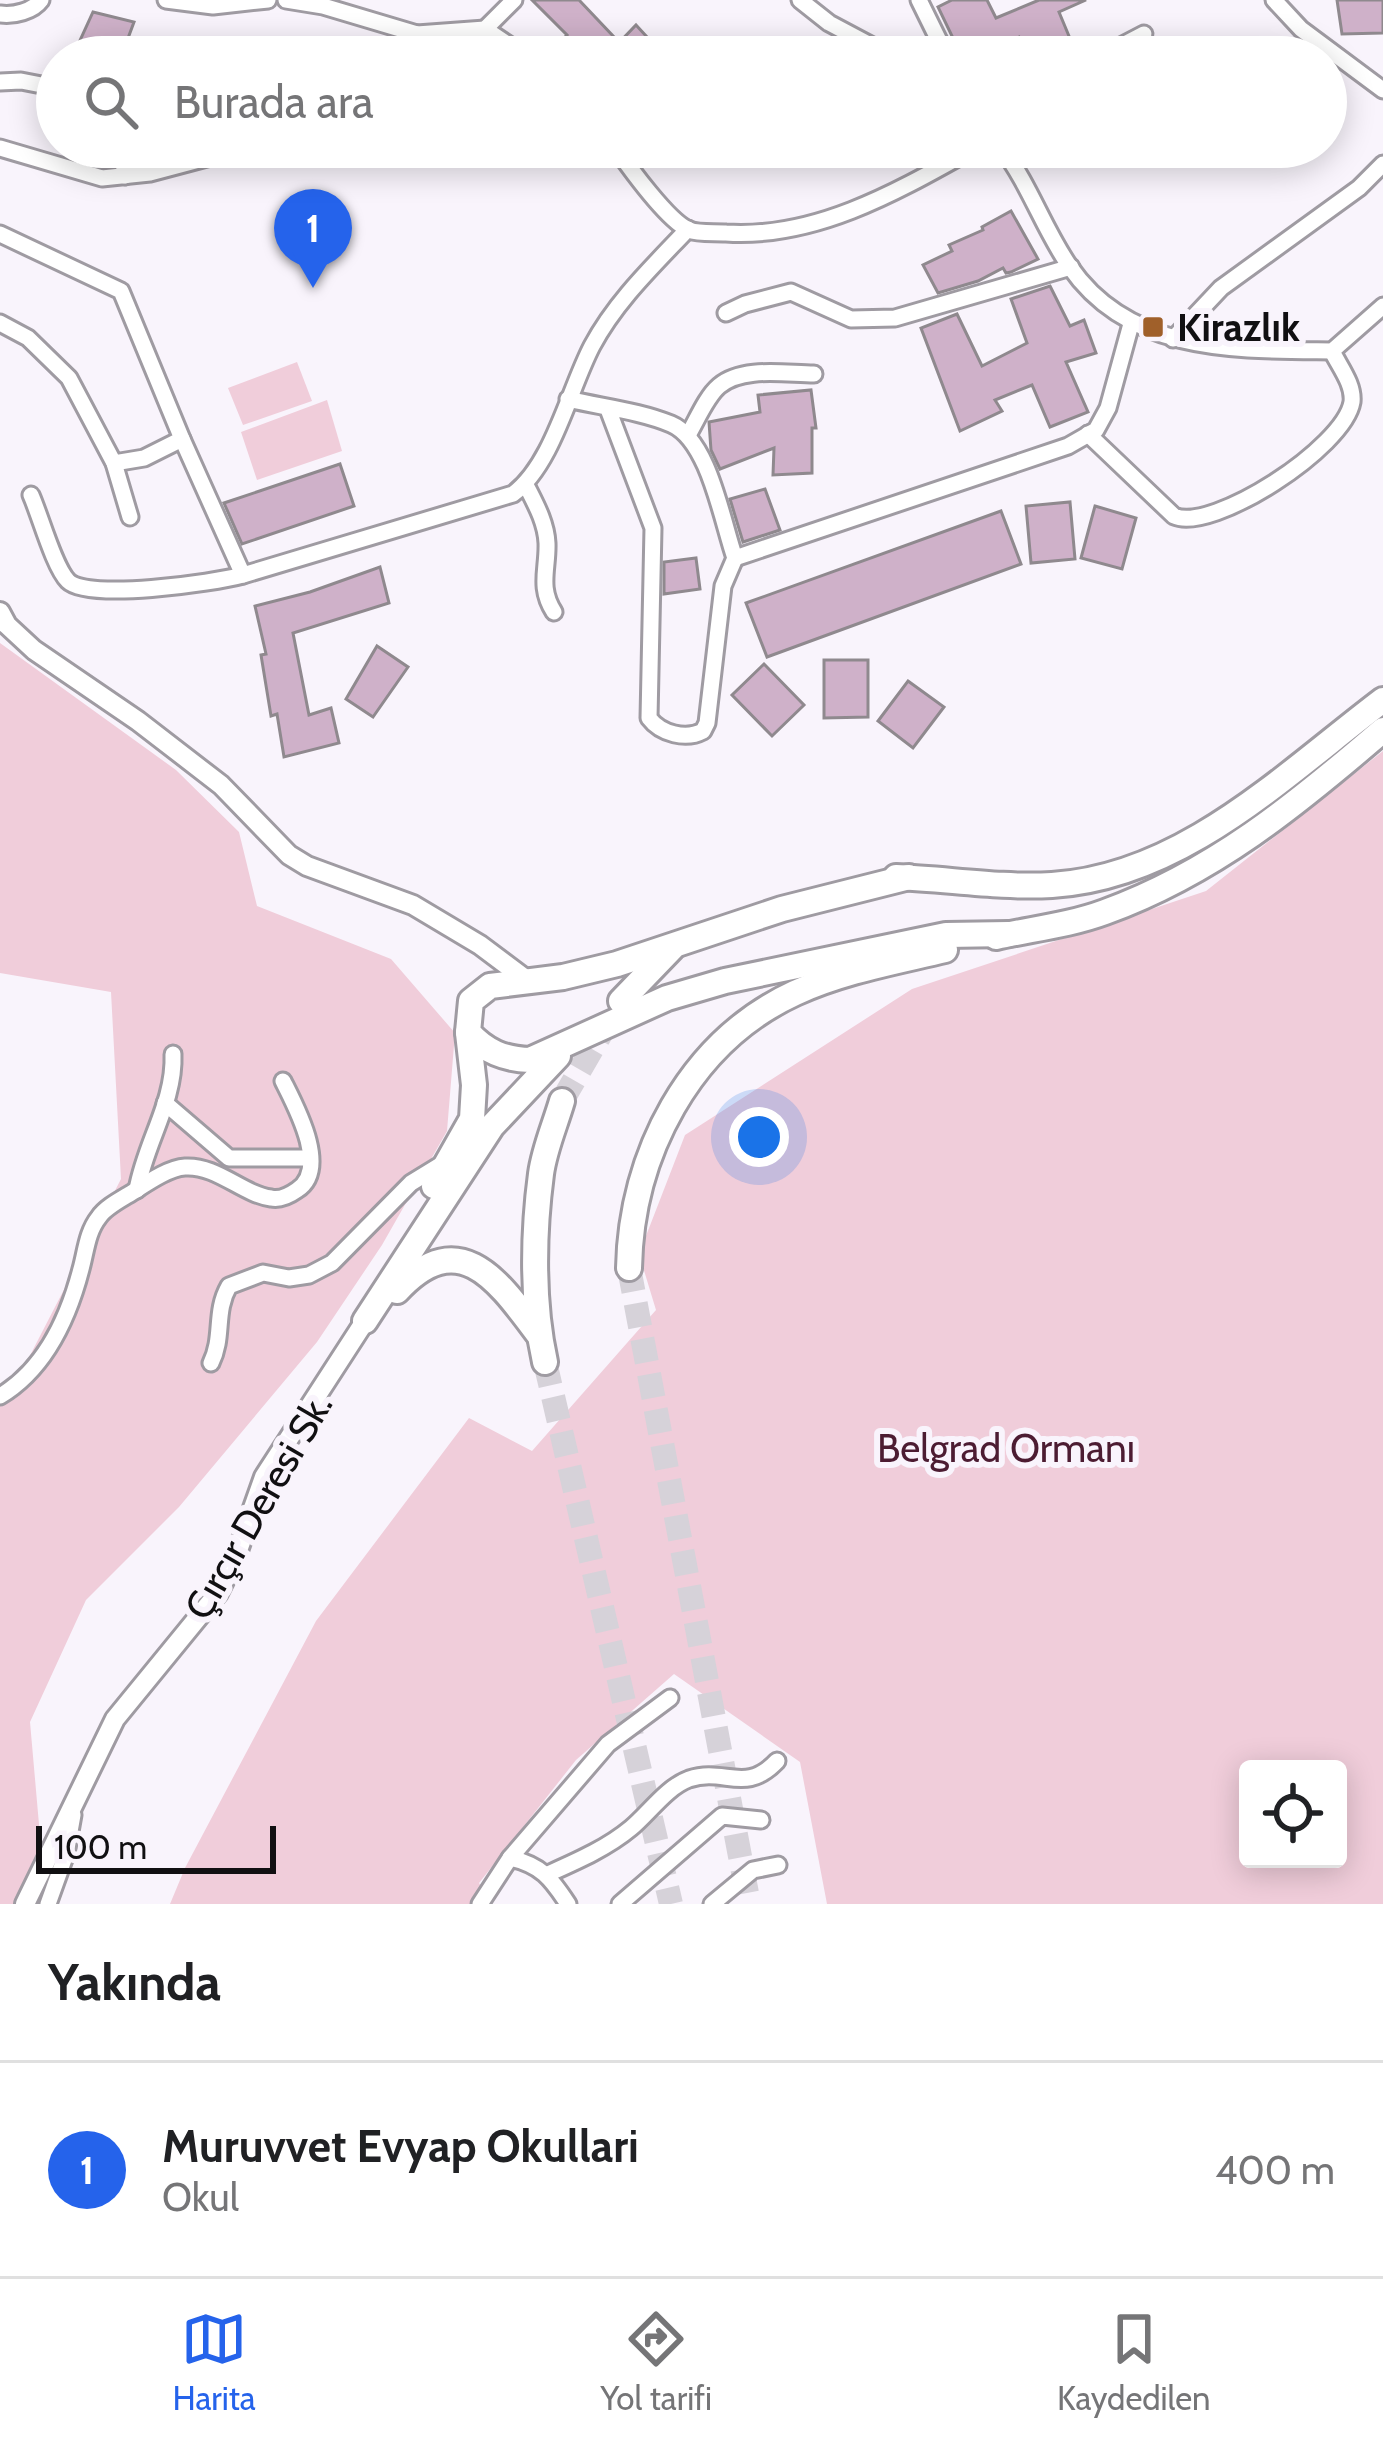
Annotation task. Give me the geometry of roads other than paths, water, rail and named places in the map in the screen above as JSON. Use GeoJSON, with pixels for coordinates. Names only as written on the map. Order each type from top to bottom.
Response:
{"type":"FeatureCollection","features":[{"type":"Feature","properties":{"kind":"main road"},"geometry":{"type":"LineString","coordinates":[[365,1322],[388,1267],[472,1119],[468,1011],[480,991],[563,977],[782,909],[909,877],[1051,885],[1103,875],[1175,849],[1267,795],[1383,700]]}},
{"type":"Feature","properties":{"kind":"main road"},"geometry":{"type":"LineString","coordinates":[[629,1268],[634,1212],[651,1148],[679,1095],[725,1042],[791,995],[828,980],[1100,914],[1216,861],[1264,830],[1383,730]]}},
{"type":"Feature","properties":{"kind":"main road"},"geometry":{"type":"LineString","coordinates":[[468,1032],[483,1048],[514,1060],[530,1060],[667,998],[725,981],[946,934],[1009,934]]}},
{"type":"Feature","properties":{"kind":"main road"},"geometry":{"type":"LineString","coordinates":[[621,1001],[674,946]]}},
{"type":"Feature","properties":{"kind":"main road"},"geometry":{"type":"LineString","coordinates":[[365,1322],[492,1126],[551,1061],[589,1033]]}},
{"type":"Feature","properties":{"kind":"main road"},"geometry":{"type":"LineString","coordinates":[[545,1362],[539,1335],[536,1235],[541,1170],[562,1102]]}},
{"type":"Feature","properties":{"kind":"main road"},"geometry":{"type":"LineString","coordinates":[[365,1322],[415,1271],[439,1261],[459,1261],[496,1278],[539,1335]]}},
{"type":"Feature","properties":{"kind":"street"},"geometry":{"type":"LineString","coordinates":[[0,14],[9,16],[36,7],[41,0]]}},
{"type":"Feature","properties":{"kind":"street"},"geometry":{"type":"LineString","coordinates":[[167,0],[213,6],[268,0]]}},
{"type":"Feature","properties":{"kind":"street"},"geometry":{"type":"LineString","coordinates":[[286,0],[334,5],[417,34],[484,29],[495,36]]}},
{"type":"Feature","properties":{"kind":"street"},"geometry":{"type":"LineString","coordinates":[[484,29],[514,0]]}},
{"type":"Feature","properties":{"kind":"street"},"geometry":{"type":"LineString","coordinates":[[800,0],[853,36]]}},
{"type":"Feature","properties":{"kind":"street"},"geometry":{"type":"LineString","coordinates":[[919,0],[937,36]]}},
{"type":"Feature","properties":{"kind":"street"},"geometry":{"type":"LineString","coordinates":[[1273,0],[1310,36]]}},
{"type":"Feature","properties":{"kind":"street"},"geometry":{"type":"LineString","coordinates":[[1140,36],[1144,34]]}},
{"type":"Feature","properties":{"kind":"street"},"geometry":{"type":"LineString","coordinates":[[1347,64],[1383,90]]}},
{"type":"Feature","properties":{"kind":"street"},"geometry":{"type":"LineString","coordinates":[[0,82],[36,86]]}},
{"type":"Feature","properties":{"kind":"street"},"geometry":{"type":"LineString","coordinates":[[0,148],[36,159]]}},
{"type":"Feature","properties":{"kind":"street"},"geometry":{"type":"LineString","coordinates":[[1173,339],[1221,288],[1359,188],[1383,164]]}},
{"type":"Feature","properties":{"kind":"street"},"geometry":{"type":"LineString","coordinates":[[68,168],[102,178],[159,168]]}},
{"type":"Feature","properties":{"kind":"street"},"geometry":{"type":"LineString","coordinates":[[124,168],[125,176]]}},
{"type":"Feature","properties":{"kind":"street"},"geometry":{"type":"LineString","coordinates":[[631,168],[688,230],[742,234],[817,224],[939,168]]}},
{"type":"Feature","properties":{"kind":"street"},"geometry":{"type":"LineString","coordinates":[[1017,168],[1071,267],[1094,296],[1131,324],[1173,339],[1231,350],[1332,351],[1383,306]]}},
{"type":"Feature","properties":{"kind":"street"},"geometry":{"type":"LineString","coordinates":[[31,494],[63,576],[82,589],[210,584],[513,494],[526,485],[592,346],[617,306],[688,230]]}},
{"type":"Feature","properties":{"kind":"street"},"geometry":{"type":"LineString","coordinates":[[0,234],[121,291],[243,575]]}},
{"type":"Feature","properties":{"kind":"street"},"geometry":{"type":"LineString","coordinates":[[726,313],[791,292],[851,319],[895,318],[1071,267]]}},
{"type":"Feature","properties":{"kind":"street"},"geometry":{"type":"LineString","coordinates":[[0,323],[28,338],[69,378],[114,463],[130,517]]}},
{"type":"Feature","properties":{"kind":"street"},"geometry":{"type":"LineString","coordinates":[[735,558],[1068,446],[1096,430],[1108,407],[1131,324]]}},
{"type":"Feature","properties":{"kind":"street"},"geometry":{"type":"LineString","coordinates":[[1088,434],[1174,516],[1192,520],[1263,490],[1312,459],[1325,445],[1352,402],[1352,390],[1332,351]]}},
{"type":"Feature","properties":{"kind":"street"},"geometry":{"type":"LineString","coordinates":[[688,435],[719,386],[751,374],[814,374]]}},
{"type":"Feature","properties":{"kind":"street"},"geometry":{"type":"LineString","coordinates":[[568,399],[669,423],[698,446],[735,558],[723,586],[707,723],[694,736],[667,732],[649,718],[653,528],[608,409]]}},
{"type":"Feature","properties":{"kind":"street"},"geometry":{"type":"LineString","coordinates":[[114,463],[144,458],[182,440]]}},
{"type":"Feature","properties":{"kind":"street"},"geometry":{"type":"LineString","coordinates":[[526,485],[547,537],[542,575],[554,612]]}},
{"type":"Feature","properties":{"kind":"street"},"geometry":{"type":"LineString","coordinates":[[0,612],[34,650],[221,785],[289,855],[413,905],[528,981]]}},
{"type":"Feature","properties":{"kind":"street"},"geometry":{"type":"LineString","coordinates":[[137,1190],[142,1160],[174,1080],[173,1054]]}},
{"type":"Feature","properties":{"kind":"street"},"geometry":{"type":"LineString","coordinates":[[0,1396],[41,1364],[81,1272],[88,1235],[99,1215],[184,1167],[214,1173],[271,1198],[285,1197],[303,1187],[310,1172],[309,1158],[298,1112],[283,1082]]}},
{"type":"Feature","properties":{"kind":"street"},"geometry":{"type":"LineString","coordinates":[[166,1102],[229,1158],[309,1158]]}},
{"type":"Feature","properties":{"kind":"street"},"geometry":{"type":"LineString","coordinates":[[211,1363],[220,1345],[218,1308],[229,1286],[263,1274],[309,1275],[332,1263],[411,1183],[449,1160]]}},
{"type":"Feature","properties":{"kind":"street","name":"Çırçır Deresi Sk."},"geometry":{"type":"LineString","coordinates":[[25,1904],[123,1708],[218,1593],[236,1559],[265,1477],[365,1322]]}},
{"type":"Feature","properties":{"kind":"street"},"geometry":{"type":"LineString","coordinates":[[480,1904],[510,1858],[608,1744],[670,1698]]}},
{"type":"Feature","properties":{"kind":"street"},"geometry":{"type":"LineString","coordinates":[[548,1874],[629,1829],[684,1781],[705,1776],[742,1781],[765,1774],[777,1761]]}},
{"type":"Feature","properties":{"kind":"street"},"geometry":{"type":"LineString","coordinates":[[48,1904],[66,1854],[74,1809]]}},
{"type":"Feature","properties":{"kind":"street"},"geometry":{"type":"LineString","coordinates":[[620,1904],[722,1816],[761,1820]]}},
{"type":"Feature","properties":{"kind":"street"},"geometry":{"type":"LineString","coordinates":[[510,1858],[535,1863],[568,1904]]}},
{"type":"Feature","properties":{"kind":"street"},"geometry":{"type":"LineString","coordinates":[[712,1904],[754,1870],[778,1865]]}},
{"type":"Feature","properties":{"kind":"tunnel"},"geometry":{"type":"LineString","coordinates":[[562,1101],[610,1018]]}},
{"type":"Feature","properties":{"kind":"tunnel"},"geometry":{"type":"LineString","coordinates":[[629,1268],[749,1904]]}},
{"type":"Feature","properties":{"kind":"tunnel"},"geometry":{"type":"LineString","coordinates":[[545,1362],[671,1904]]}},
{"type":"Feature","properties":{"kind":"place","name":"Muruvvet Evyap Okullari"},"geometry":{"type":"Point","coordinates":[313,288]}},
{"type":"Feature","properties":{"kind":"place","name":"Kirazlık"},"geometry":{"type":"Point","coordinates":[1153,327]}},
{"type":"Feature","properties":{"kind":"park label","name":"Belgrad Ormanı"},"geometry":{"type":"Point","coordinates":[1006,1448]}}]}
